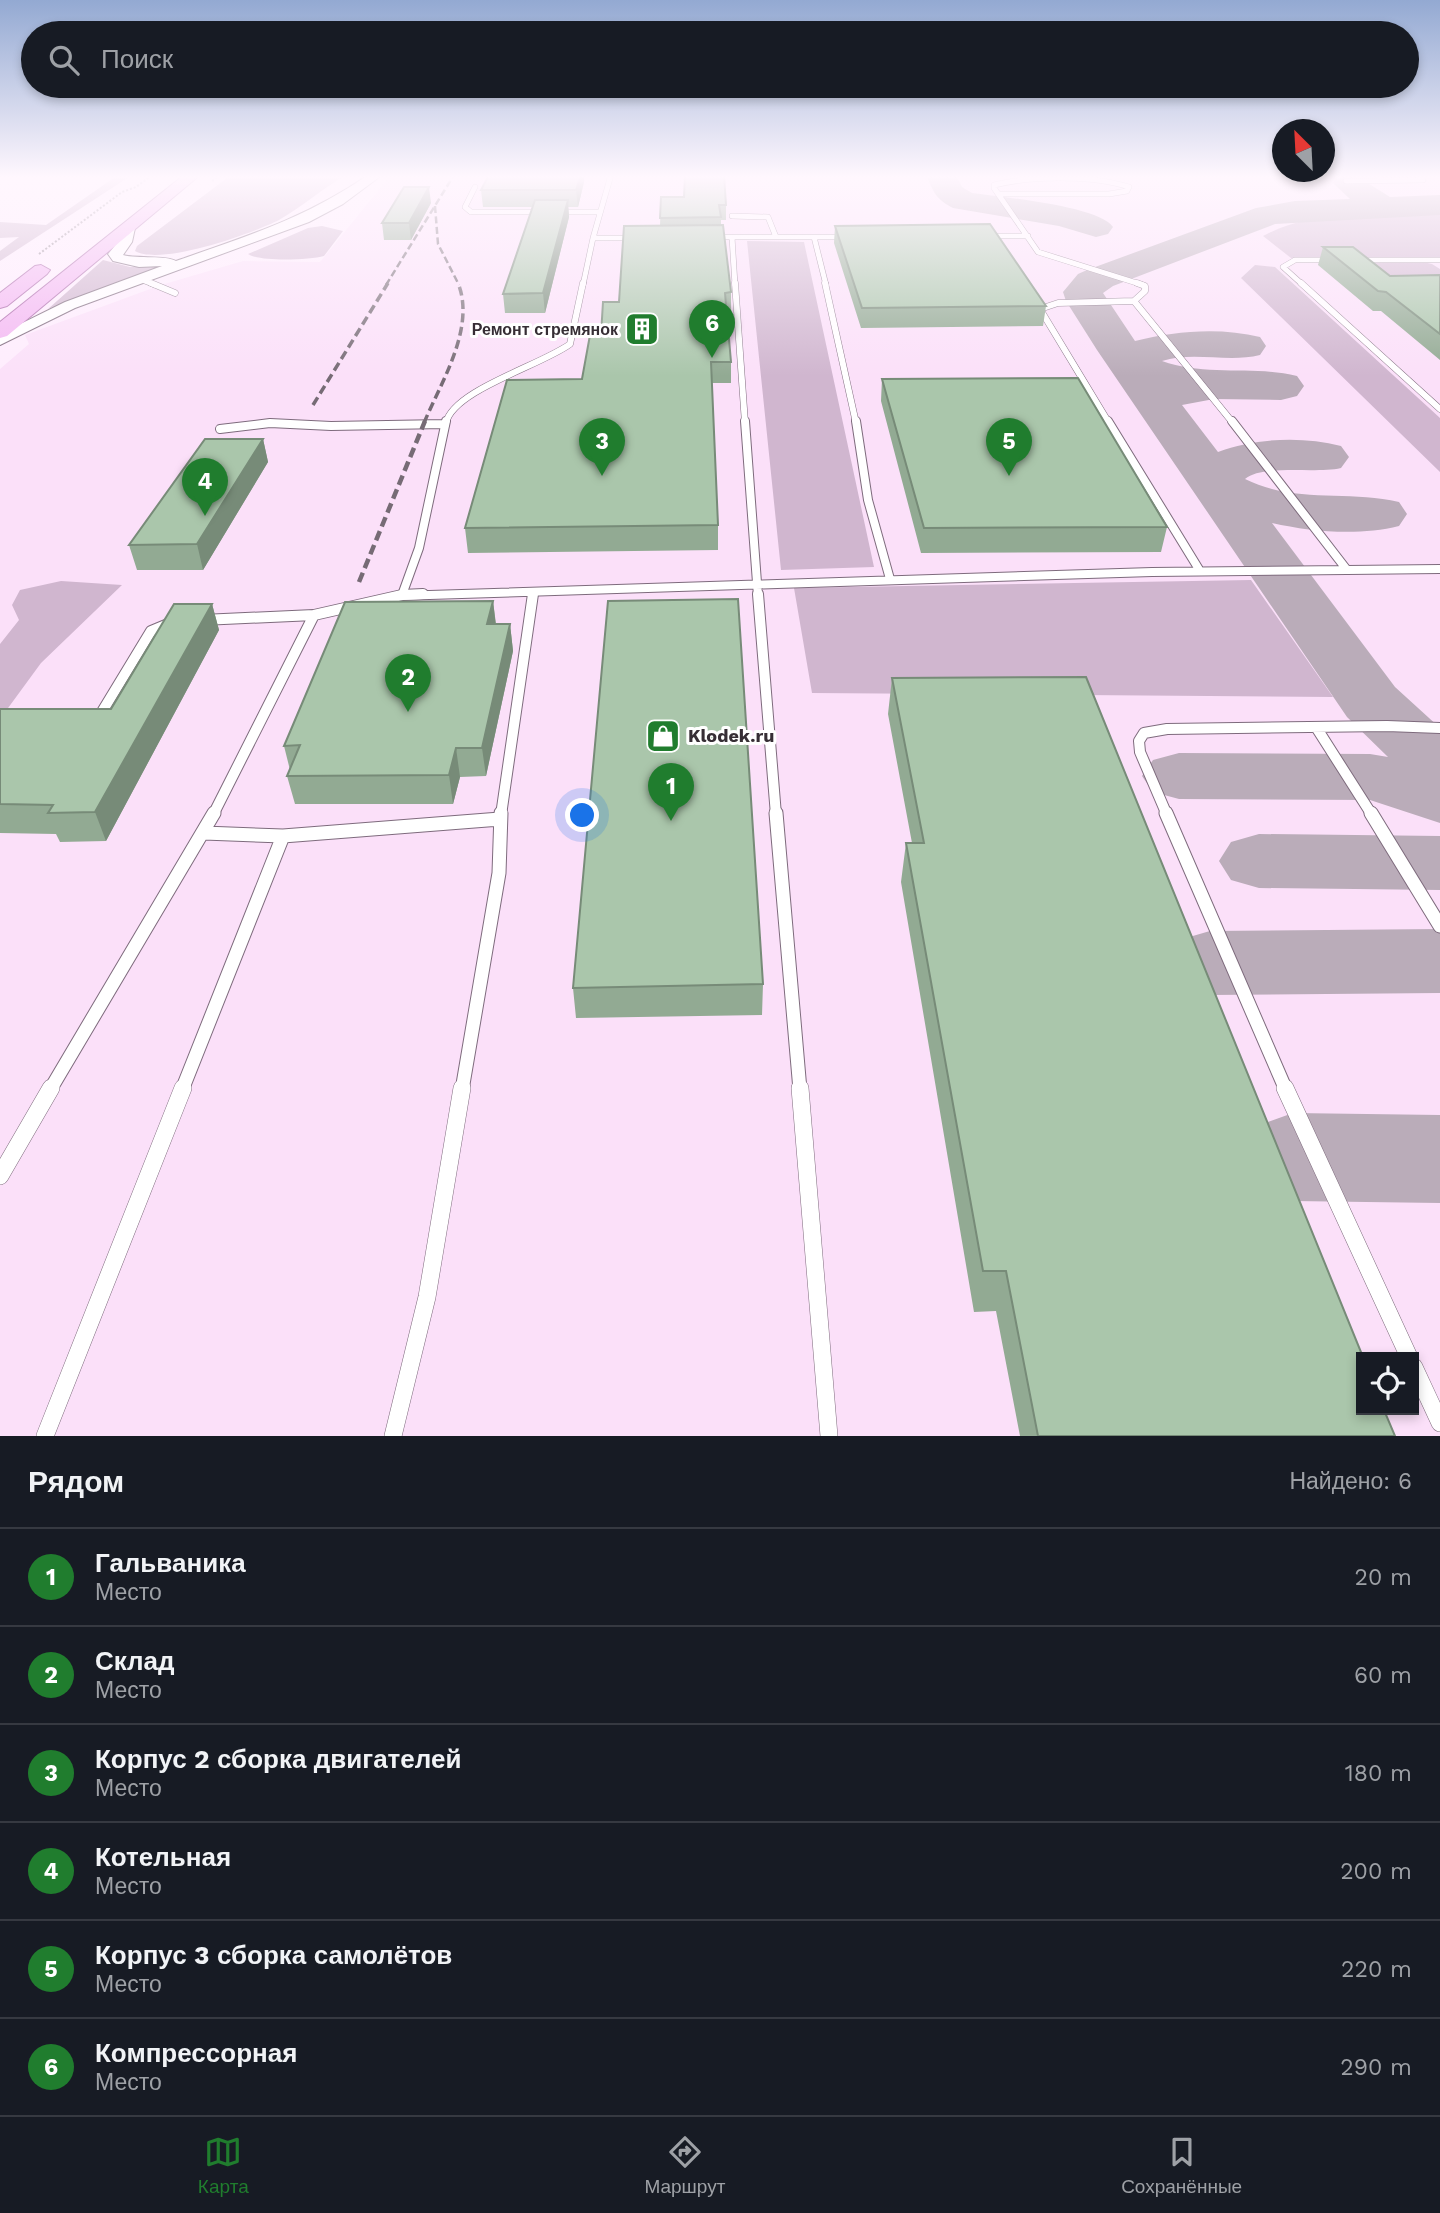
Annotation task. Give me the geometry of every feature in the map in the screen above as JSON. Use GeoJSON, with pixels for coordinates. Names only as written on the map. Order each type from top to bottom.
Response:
{"type":"FeatureCollection","features":[{"type":"Feature","properties":{"kind":"main road"},"geometry":{"type":"LineString","coordinates":[[0,332],[112,242]]}},
{"type":"Feature","properties":{"kind":"main road"},"geometry":{"type":"LineString","coordinates":[[0,302],[52,262]]}},
{"type":"Feature","properties":{"kind":"street"},"geometry":{"type":"LineString","coordinates":[[124,242],[115,254],[118,258],[132,262],[183,260],[243,243]]}},
{"type":"Feature","properties":{"kind":"street"},"geometry":{"type":"LineString","coordinates":[[0,340],[51,314],[243,243]]}},
{"type":"Feature","properties":{"kind":"lane"},"geometry":{"type":"LineString","coordinates":[[402,595],[419,548],[443,444],[444,424],[453,408],[466,398],[570,344],[592,242]]}},
{"type":"Feature","properties":{"kind":"lane"},"geometry":{"type":"LineString","coordinates":[[732,242],[757,584],[829,1436]]}},
{"type":"Feature","properties":{"kind":"lane"},"geometry":{"type":"LineString","coordinates":[[815,242],[851,392],[868,500],[890,579]]}},
{"type":"Feature","properties":{"kind":"lane"},"geometry":{"type":"LineString","coordinates":[[1032,242],[1038,252],[1043,254],[1146,286],[1145,291],[1134,301],[1058,303],[1040,309],[1200,571]]}},
{"type":"Feature","properties":{"kind":"lane"},"geometry":{"type":"LineString","coordinates":[[1335,260],[1295,260],[1283,267],[1440,409]]}},
{"type":"Feature","properties":{"kind":"lane"},"geometry":{"type":"LineString","coordinates":[[1348,260],[1440,260]]}},
{"type":"Feature","properties":{"kind":"lane"},"geometry":{"type":"LineString","coordinates":[[142,280],[175,293]]}},
{"type":"Feature","properties":{"kind":"lane"},"geometry":{"type":"LineString","coordinates":[[1134,301],[1222,408],[1347,570]]}},
{"type":"Feature","properties":{"kind":"lane"},"geometry":{"type":"LineString","coordinates":[[220,429],[270,423],[331,426],[444,424]]}},
{"type":"Feature","properties":{"kind":"lane"},"geometry":{"type":"LineString","coordinates":[[95,723],[151,631],[174,621],[314,615],[402,595],[1200,571],[1440,569]]}},
{"type":"Feature","properties":{"kind":"lane"},"geometry":{"type":"LineString","coordinates":[[393,1436],[429,1284],[499,873],[500,820],[533,592]]}},
{"type":"Feature","properties":{"kind":"lane"},"geometry":{"type":"LineString","coordinates":[[0,1177],[160,902],[204,834],[314,615]]}},
{"type":"Feature","properties":{"kind":"lane"},"geometry":{"type":"LineString","coordinates":[[1316,727],[1440,926]]}},
{"type":"Feature","properties":{"kind":"lane"},"geometry":{"type":"LineString","coordinates":[[1407,1352],[1310,1145],[1140,752],[1139,741],[1144,733],[1167,729],[1440,729]]}},
{"type":"Feature","properties":{"kind":"lane"},"geometry":{"type":"LineString","coordinates":[[204,834],[283,836],[500,820]]}},
{"type":"Feature","properties":{"kind":"lane"},"geometry":{"type":"LineString","coordinates":[[45,1436],[283,836]]}},
{"type":"Feature","properties":{"kind":"lane"},"geometry":{"type":"LineString","coordinates":[[1419,1378],[1440,1423]]}},
{"type":"Feature","properties":{"kind":"path"},"geometry":{"type":"LineString","coordinates":[[33,258],[55,242]]}},
{"type":"Feature","properties":{"kind":"shaded area"},"geometry":{"type":"Polygon","coordinates":[[[12,242],[29,242],[0,261],[0,251],[12,242]]]}},
{"type":"Feature","properties":{"kind":"shaded area"},"geometry":{"type":"Polygon","coordinates":[[[142,242],[219,242],[185,251],[148,255],[135,251],[142,242]]]}},
{"type":"Feature","properties":{"kind":"shaded area"},"geometry":{"type":"Polygon","coordinates":[[[276,242],[335,242],[324,256],[317,257],[273,259],[248,254],[276,242]]]}},
{"type":"Feature","properties":{"kind":"shaded area"},"geometry":{"type":"Polygon","coordinates":[[[336,242],[1440,242],[1440,1436],[0,1436],[0,369],[29,344],[25,335],[161,285],[243,261],[320,262],[336,242]]]}},
{"type":"Feature","properties":{"kind":"shaded area"},"geometry":{"type":"Polygon","coordinates":[[[747,242],[804,242],[874,567],[781,570],[747,242]]]}},
{"type":"Feature","properties":{"kind":"shaded area"},"geometry":{"type":"Polygon","coordinates":[[[1271,242],[1440,242],[1440,257],[1291,258],[1271,242]]]}},
{"type":"Feature","properties":{"kind":"shaded area"},"geometry":{"type":"Polygon","coordinates":[[[103,260],[130,267],[166,266],[48,309],[103,260]]]}},
{"type":"Feature","properties":{"kind":"shaded area"},"geometry":{"type":"Polygon","coordinates":[[[1418,261],[1440,269],[1440,292],[1391,292],[1360,262],[1418,261]]]}},
{"type":"Feature","properties":{"kind":"shaded area"},"geometry":{"type":"Polygon","coordinates":[[[1255,265],[1275,267],[1440,418],[1440,472],[1241,278],[1255,265]]]}},
{"type":"Feature","properties":{"kind":"shaded area"},"geometry":{"type":"Polygon","coordinates":[[[1251,580],[1333,697],[812,693],[794,588],[1251,580]]]}},
{"type":"Feature","properties":{"kind":"shaded area"},"geometry":{"type":"Polygon","coordinates":[[[61,581],[122,585],[41,663],[0,719],[0,644],[19,620],[12,605],[20,590],[61,581]]]}},
{"type":"Feature","properties":{"kind":"building"},"geometry":{"type":"Polygon","coordinates":[[[521,242],[557,242],[543,293],[503,294],[521,242]]]}},
{"type":"Feature","properties":{"kind":"building"},"geometry":{"type":"Polygon","coordinates":[[[623,242],[725,242],[731,292],[725,293],[731,362],[711,362],[718,525],[465,528],[507,380],[582,379],[590,335],[601,335],[603,302],[619,302],[623,242]]]}},
{"type":"Feature","properties":{"kind":"building"},"geometry":{"type":"Polygon","coordinates":[[[840,242],[1002,242],[1046,306],[862,308],[840,242]]]}},
{"type":"Feature","properties":{"kind":"building"},"geometry":{"type":"Polygon","coordinates":[[[1323,247],[1353,247],[1390,276],[1440,275],[1440,334],[1386,292],[1378,291],[1323,247]]]}},
{"type":"Feature","properties":{"kind":"building"},"geometry":{"type":"Polygon","coordinates":[[[1078,378],[1167,527],[924,528],[882,379],[1078,378]]]}},
{"type":"Feature","properties":{"kind":"building"},"geometry":{"type":"Polygon","coordinates":[[[205,439],[263,439],[197,544],[129,545],[205,439]]]}},
{"type":"Feature","properties":{"kind":"building"},"geometry":{"type":"Polygon","coordinates":[[[738,599],[763,984],[573,988],[608,601],[738,599]]]}},
{"type":"Feature","properties":{"kind":"building"},"geometry":{"type":"Polygon","coordinates":[[[493,601],[487,624],[510,624],[482,748],[456,748],[449,775],[287,776],[300,745],[284,746],[345,602],[493,601]]]}},
{"type":"Feature","properties":{"kind":"building"},"geometry":{"type":"Polygon","coordinates":[[[174,604],[212,604],[95,812],[48,813],[53,805],[0,804],[0,709],[111,709],[174,604]]]}},
{"type":"Feature","properties":{"kind":"building"},"geometry":{"type":"Polygon","coordinates":[[[1086,677],[1361,1352],[1356,1352],[1356,1415],[1386,1415],[1395,1436],[1038,1436],[1006,1271],[983,1271],[906,843],[924,843],[892,678],[1086,677]]]}},
{"type":"Feature","properties":{"kind":"taxiway"},"geometry":{"type":"LineString","coordinates":[[1196,242],[1092,282],[1083,292],[1086,301],[1371,702],[1440,767]]}},
{"type":"Feature","properties":{"kind":"taxiway"},"geometry":{"type":"LineString","coordinates":[[1214,385],[1175,381],[1131,365],[1138,356],[1165,347],[1245,346]]}},
{"type":"Feature","properties":{"kind":"taxiway"},"geometry":{"type":"LineString","coordinates":[[1176,392],[1214,385]]}},
{"type":"Feature","properties":{"kind":"taxiway"},"geometry":{"type":"LineString","coordinates":[[1214,385],[1281,386]]}},
{"type":"Feature","properties":{"kind":"taxiway"},"geometry":{"type":"LineString","coordinates":[[1323,457],[1278,456],[1245,459],[1221,473],[1216,485],[1255,503],[1275,508],[1316,513],[1379,514]]}},
{"type":"Feature","properties":{"kind":"taxiway"},"geometry":{"type":"LineString","coordinates":[[1179,776],[1370,777],[1391,781],[1440,799]]}},
{"type":"Feature","properties":{"kind":"taxiway"},"geometry":{"type":"LineString","coordinates":[[1259,861],[1440,863]]}},
{"type":"Feature","properties":{"kind":"taxiway"},"geometry":{"type":"LineString","coordinates":[[1210,963],[1440,961]]}},
{"type":"Feature","properties":{"kind":"taxiway"},"geometry":{"type":"LineString","coordinates":[[1293,1157],[1440,1159]]}},
{"type":"Feature","properties":{"kind":"railway"},"geometry":{"type":"LineString","coordinates":[[386,285],[413,242]]}},
{"type":"Feature","properties":{"kind":"railway"},"geometry":{"type":"LineString","coordinates":[[438,242],[458,283]]}},
{"type":"Feature","properties":{"kind":"railway"},"geometry":{"type":"LineString","coordinates":[[313,405],[388,283]]}},
{"type":"Feature","properties":{"kind":"railway"},"geometry":{"type":"LineString","coordinates":[[424,423],[447,373],[460,336],[463,318],[458,283]]}},
{"type":"Feature","properties":{"kind":"railway"},"geometry":{"type":"LineString","coordinates":[[359,582],[425,421]]}},
{"type":"Feature","properties":{"kind":"place","name":"Ремонт стремянок"},"geometry":{"type":"Point","coordinates":[642,329]}},
{"type":"Feature","properties":{"kind":"place","name":"Компрессорная"},"geometry":{"type":"Point","coordinates":[712,358]}},
{"type":"Feature","properties":{"kind":"place","name":"Корпус 2 сборка двигателей"},"geometry":{"type":"Point","coordinates":[602,476]}},
{"type":"Feature","properties":{"kind":"place","name":"Корпус 3 сборка самолётов"},"geometry":{"type":"Point","coordinates":[1009,476]}},
{"type":"Feature","properties":{"kind":"place","name":"Котельная"},"geometry":{"type":"Point","coordinates":[205,516]}},
{"type":"Feature","properties":{"kind":"place","name":"Склад"},"geometry":{"type":"Point","coordinates":[408,712]}},
{"type":"Feature","properties":{"kind":"place","name":"Klodek.ru"},"geometry":{"type":"Point","coordinates":[663,736]}},
{"type":"Feature","properties":{"kind":"place","name":"Гальваника"},"geometry":{"type":"Point","coordinates":[671,821]}}]}
